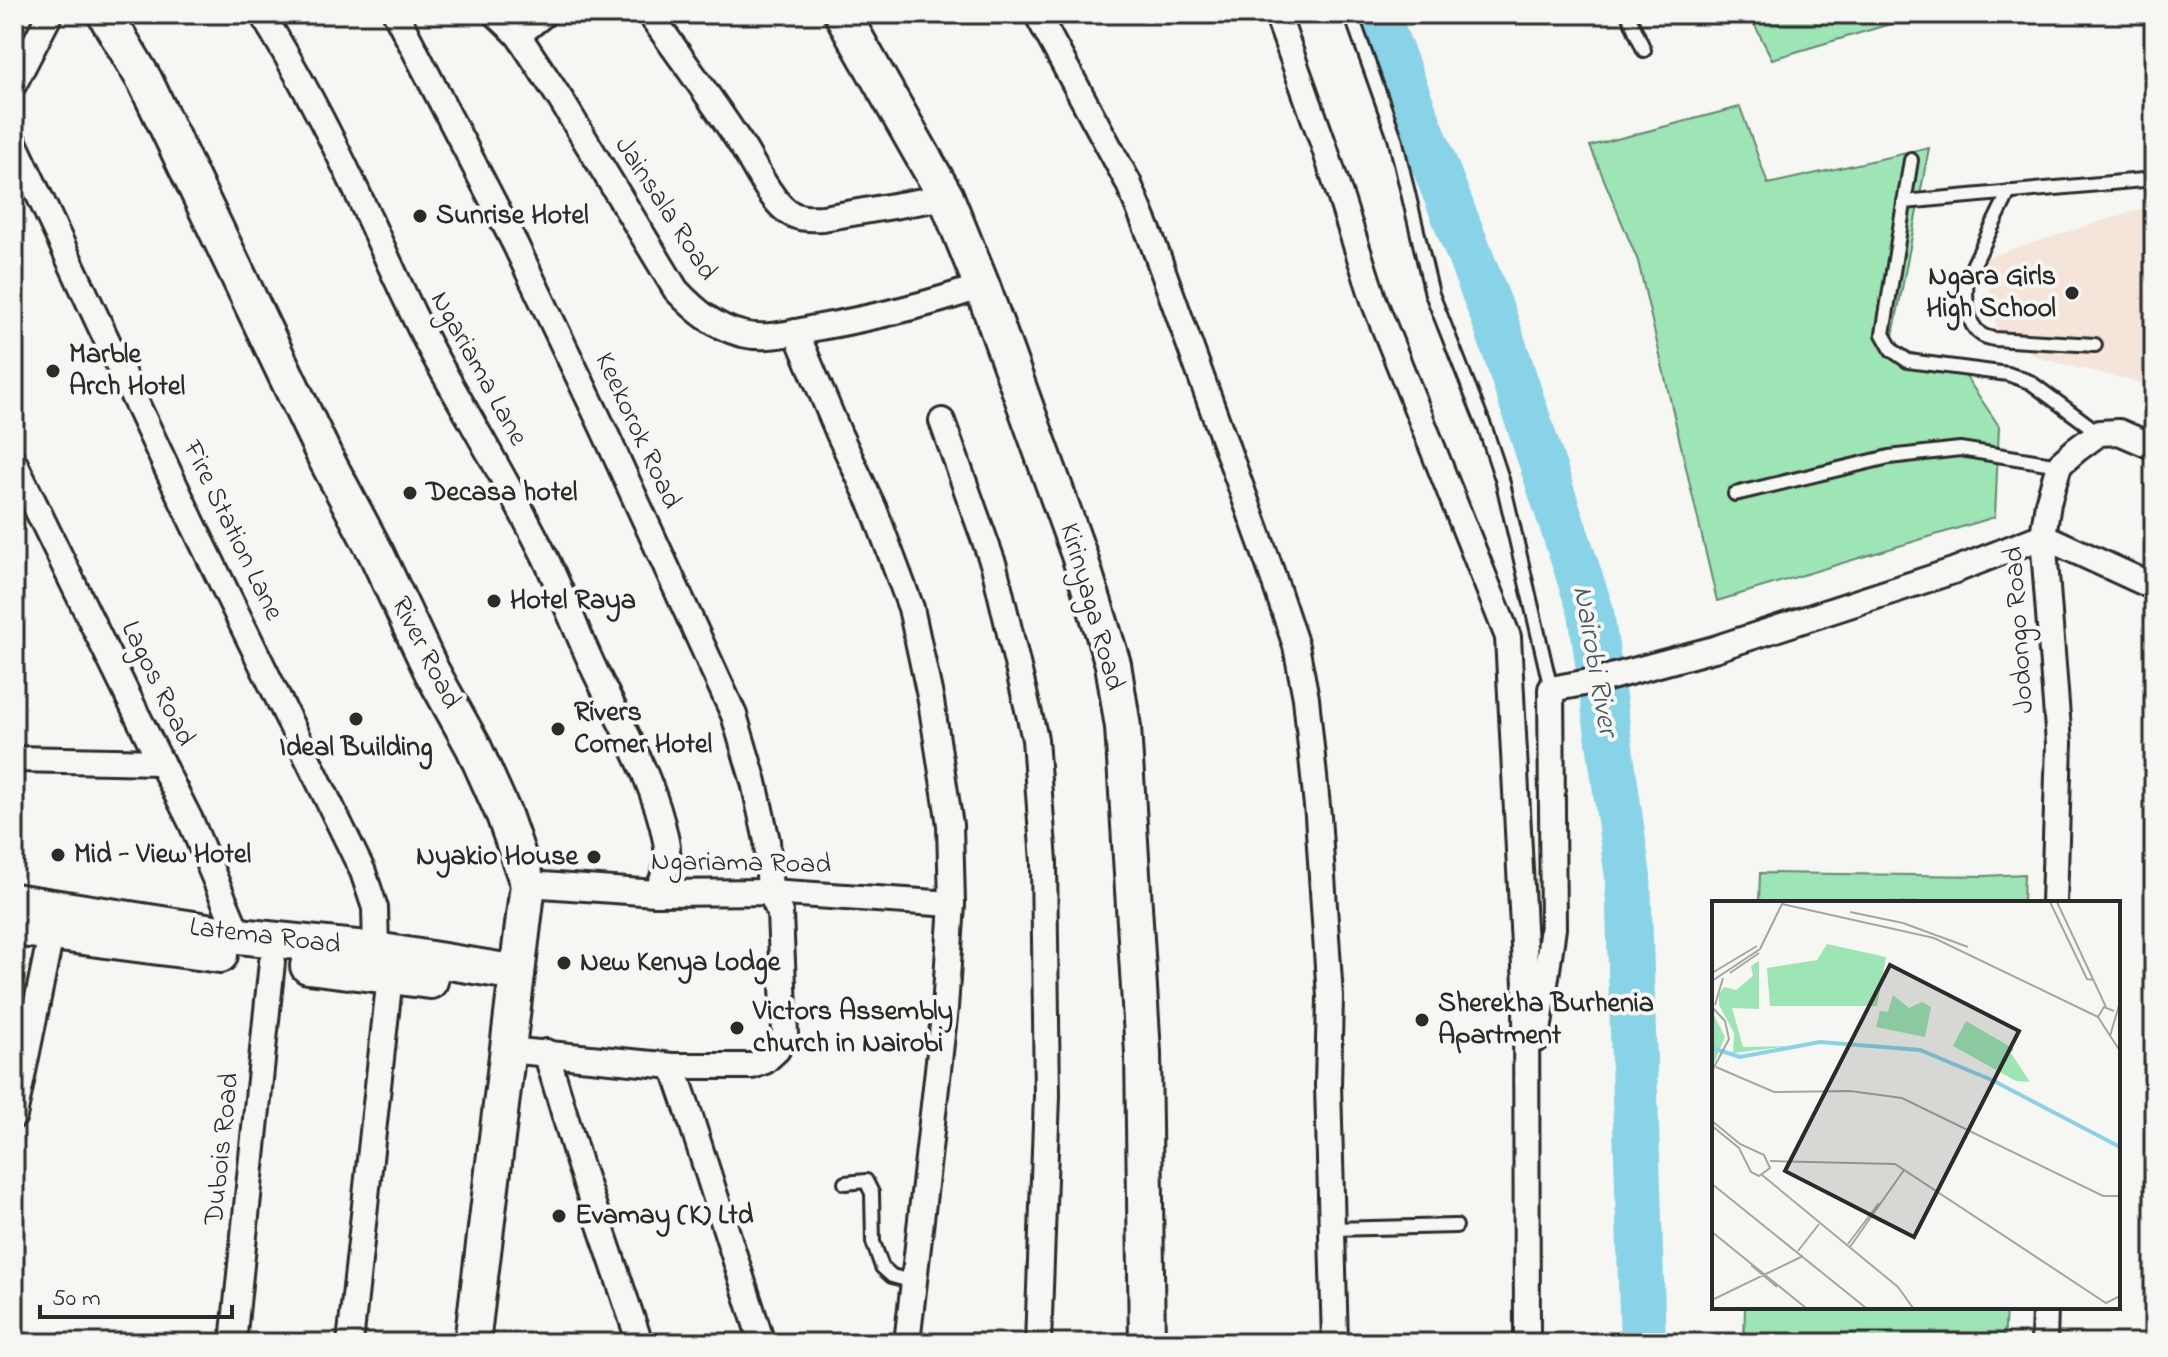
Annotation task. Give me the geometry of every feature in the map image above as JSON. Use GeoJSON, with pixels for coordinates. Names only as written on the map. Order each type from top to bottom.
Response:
{"type":"FeatureCollection","features":[{"type":"Feature","properties":{"kind":"street"},"geometry":{"type":"LineString","coordinates":[[14,84],[50,14]]}},
{"type":"Feature","properties":{"kind":"street","name":"River Road"},"geometry":{"type":"LineString","coordinates":[[105,14],[151,94],[326,459],[376,553],[432,672],[474,748],[504,815],[528,884],[472,1343]]}},
{"type":"Feature","properties":{"kind":"street","name":"Ngariama Lane"},"geometry":{"type":"LineString","coordinates":[[262,14],[325,126],[433,354],[478,430],[545,558],[640,763],[667,843],[665,876],[656,893]]}},
{"type":"Feature","properties":{"kind":"street","name":"Keekorok Road"},"geometry":{"type":"LineString","coordinates":[[396,14],[515,244],[734,715],[767,841],[770,892],[780,913],[785,1034],[777,1050],[765,1061],[752,1066],[673,1066],[508,1050]]}},
{"type":"Feature","properties":{"kind":"street","name":"Jainsala Road"},"geometry":{"type":"LineString","coordinates":[[496,14],[518,35],[569,113],[676,290],[693,308],[713,322],[742,334],[770,337],[884,315],[982,286]]}},
{"type":"Feature","properties":{"kind":"street"},"geometry":{"type":"LineString","coordinates":[[518,35],[544,14]]}},
{"type":"Feature","properties":{"kind":"street"},"geometry":{"type":"LineString","coordinates":[[650,14],[774,197],[790,214],[823,218],[946,197]]}},
{"type":"Feature","properties":{"kind":"street","name":"Kirinyaga Road"},"geometry":{"type":"LineString","coordinates":[[842,14],[946,197],[982,286],[1079,555],[1113,664],[1123,727],[1143,1053],[1147,1343]]}},
{"type":"Feature","properties":{"kind":"street"},"geometry":{"type":"LineString","coordinates":[[1037,14],[1104,135],[1140,210],[1296,646],[1306,698],[1318,816],[1330,997],[1328,1085],[1335,1343]]}},
{"type":"Feature","properties":{"kind":"street"},"geometry":{"type":"LineString","coordinates":[[1277,14],[1375,304],[1508,637],[1526,985],[1527,1343]]}},
{"type":"Feature","properties":{"kind":"street","name":"Fire Station Lane"},"geometry":{"type":"LineString","coordinates":[[14,142],[193,524],[363,872],[375,908],[383,963],[350,1343]]}},
{"type":"Feature","properties":{"kind":"street"},"geometry":{"type":"LineString","coordinates":[[796,332],[874,509],[911,608],[931,701],[950,825],[952,904],[945,1008],[907,1343]]}},
{"type":"Feature","properties":{"kind":"street"},"geometry":{"type":"LineString","coordinates":[[942,421],[994,566],[1036,750],[1044,862],[1047,1096],[1038,1343]]}},
{"type":"Feature","properties":{"kind":"street"},"geometry":{"type":"LineString","coordinates":[[2059,465],[2099,433],[2119,432],[2154,447]]}},
{"type":"Feature","properties":{"kind":"street","name":"Lagos Road"},"geometry":{"type":"LineString","coordinates":[[14,462],[191,822],[239,936]]}},
{"type":"Feature","properties":{"kind":"street","name":"Jodongo Road"},"geometry":{"type":"LineString","coordinates":[[2054,901],[2059,743],[2043,536],[2059,465]]}},
{"type":"Feature","properties":{"kind":"street"},"geometry":{"type":"LineString","coordinates":[[1525,1110],[1553,928],[1551,689],[1600,680],[1714,649],[1953,571],[2043,536],[2154,587]]}},
{"type":"Feature","properties":{"kind":"street"},"geometry":{"type":"LineString","coordinates":[[14,759],[161,762]]}},
{"type":"Feature","properties":{"kind":"street","name":"Ngariama Road"},"geometry":{"type":"LineString","coordinates":[[528,884],[656,893],[770,892],[952,904]]}},
{"type":"Feature","properties":{"kind":"street","name":"Latema Road"},"geometry":{"type":"LineString","coordinates":[[14,901],[138,932],[285,956],[383,963],[515,982]]}},
{"type":"Feature","properties":{"kind":"street","name":"Latema Road"},"geometry":{"type":"LineString","coordinates":[[14,928],[51,934],[138,932],[239,936],[285,956]]}},
{"type":"Feature","properties":{"kind":"street"},"geometry":{"type":"LineString","coordinates":[[14,1116],[51,934]]}},
{"type":"Feature","properties":{"kind":"street","name":"Dubois Road"},"geometry":{"type":"LineString","coordinates":[[233,1343],[285,956]]}},
{"type":"Feature","properties":{"kind":"street"},"geometry":{"type":"LineString","coordinates":[[546,1052],[579,1163],[640,1343]]}},
{"type":"Feature","properties":{"kind":"street"},"geometry":{"type":"LineString","coordinates":[[673,1066],[762,1343]]}},
{"type":"Feature","properties":{"kind":"street"},"geometry":{"type":"LineString","coordinates":[[2044,1343],[2045,1309]]}},
{"type":"Feature","properties":{"kind":"lane"},"geometry":{"type":"LineString","coordinates":[[1351,14],[1395,138],[1432,294],[1502,479],[1551,689]]}},
{"type":"Feature","properties":{"kind":"lane"},"geometry":{"type":"LineString","coordinates":[[1628,14],[1644,50]]}},
{"type":"Feature","properties":{"kind":"lane"},"geometry":{"type":"LineString","coordinates":[[1911,160],[1883,334],[1892,350],[1908,361],[2008,374],[2030,382],[2099,433]]}},
{"type":"Feature","properties":{"kind":"lane"},"geometry":{"type":"LineString","coordinates":[[1904,202],[2154,179]]}},
{"type":"Feature","properties":{"kind":"lane"},"geometry":{"type":"LineString","coordinates":[[2009,192],[1967,278],[1967,307],[1972,322],[1981,334],[1994,339],[2095,345]]}},
{"type":"Feature","properties":{"kind":"lane"},"geometry":{"type":"LineString","coordinates":[[1735,494],[1889,457],[1960,449],[2059,465]]}},
{"type":"Feature","properties":{"kind":"lane"},"geometry":{"type":"LineString","coordinates":[[845,1183],[866,1181],[872,1193],[873,1242],[882,1267],[892,1276],[914,1282]]}},
{"type":"Feature","properties":{"kind":"lane"},"geometry":{"type":"LineString","coordinates":[[1331,1229],[1456,1226]]}},
{"type":"Feature","properties":{"kind":"shaded area","name":"Ngara Girls High School"},"geometry":{"type":"Polygon","coordinates":[[[2154,208],[2154,386],[2039,358],[1996,328],[1985,258],[2141,209],[2154,208]]]}},
{"type":"Feature","properties":{"kind":"green space"},"geometry":{"type":"Polygon","coordinates":[[[1749,14],[1924,14],[1772,59],[1749,14]]]}},
{"type":"Feature","properties":{"kind":"green space"},"geometry":{"type":"Polygon","coordinates":[[[1740,107],[1768,184],[1929,148],[1891,346],[1960,368],[1999,426],[1995,517],[1717,601],[1638,261],[1590,146],[1740,107]]]}},
{"type":"Feature","properties":{"kind":"green space"},"geometry":{"type":"Polygon","coordinates":[[[1760,873],[2024,874],[2023,901],[1759,901],[1760,873]]]}},
{"type":"Feature","properties":{"kind":"green space"},"geometry":{"type":"Polygon","coordinates":[[[1745,1309],[2006,1309],[2004,1343],[1744,1343],[1745,1309]]]}},
{"type":"Feature","properties":{"kind":"waterway","name":"Nairobi River"},"geometry":{"type":"LineString","coordinates":[[1376,14],[1496,323],[1591,612],[1628,877],[1643,1343]]}},
{"type":"Feature","properties":{"kind":"place","name":"Sunrise Hotel"},"geometry":{"type":"Point","coordinates":[420,216]}},
{"type":"Feature","properties":{"kind":"place","name":"Ngara Girls High School"},"geometry":{"type":"Point","coordinates":[2072,293]}},
{"type":"Feature","properties":{"kind":"place","name":"Marble Arch Hotel"},"geometry":{"type":"Point","coordinates":[53,371]}},
{"type":"Feature","properties":{"kind":"place","name":"Decasa hotel"},"geometry":{"type":"Point","coordinates":[410,493]}},
{"type":"Feature","properties":{"kind":"place","name":"Hotel Raya"},"geometry":{"type":"Point","coordinates":[494,601]}},
{"type":"Feature","properties":{"kind":"place","name":"Ideal Building"},"geometry":{"type":"Point","coordinates":[356,719]}},
{"type":"Feature","properties":{"kind":"place","name":"Rivers Corner Hotel"},"geometry":{"type":"Point","coordinates":[558,729]}},
{"type":"Feature","properties":{"kind":"place","name":"Mid - View Hotel"},"geometry":{"type":"Point","coordinates":[58,855]}},
{"type":"Feature","properties":{"kind":"place","name":"Nyakio House"},"geometry":{"type":"Point","coordinates":[594,857]}},
{"type":"Feature","properties":{"kind":"place","name":"New Kenya Lodge"},"geometry":{"type":"Point","coordinates":[564,963]}},
{"type":"Feature","properties":{"kind":"place","name":"Sherekha Burhenia Apartment"},"geometry":{"type":"Point","coordinates":[1422,1020]}},
{"type":"Feature","properties":{"kind":"place","name":"Victors Assembly church in Nairobi"},"geometry":{"type":"Point","coordinates":[737,1028]}},
{"type":"Feature","properties":{"kind":"place","name":"Evamay (K) Ltd"},"geometry":{"type":"Point","coordinates":[559,1216]}}]}
